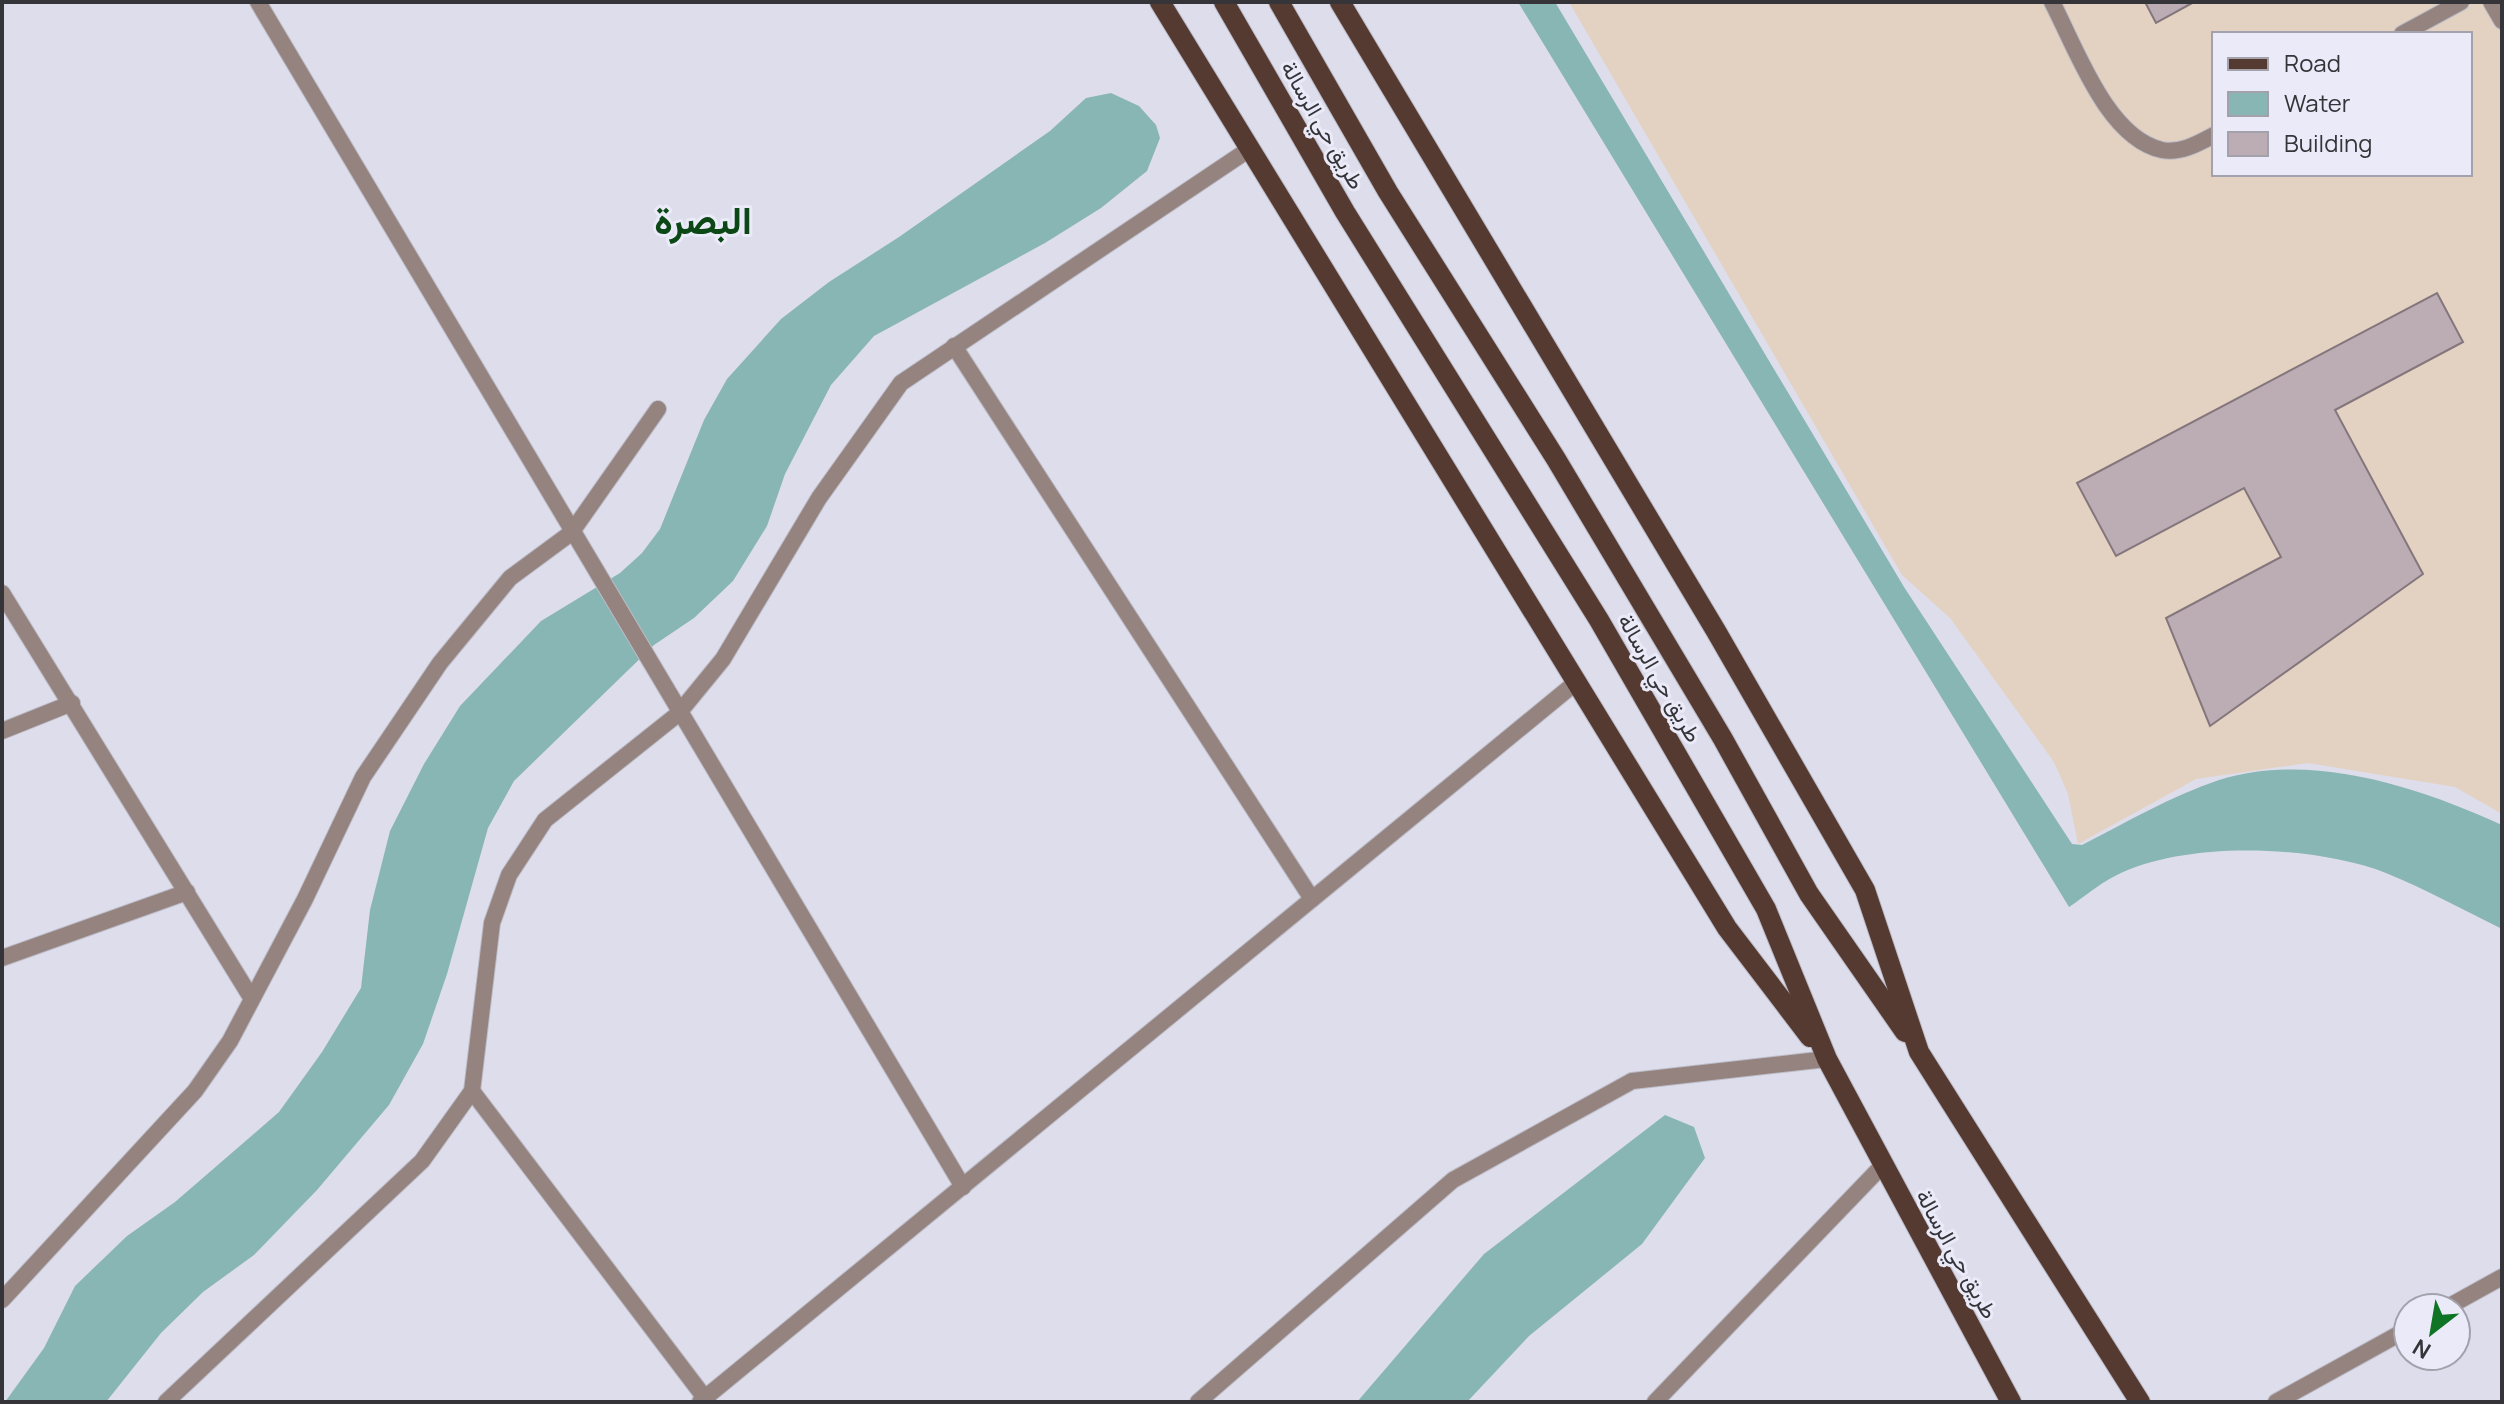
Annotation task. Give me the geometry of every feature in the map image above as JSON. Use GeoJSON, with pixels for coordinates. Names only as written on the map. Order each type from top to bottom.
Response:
{"type":"FeatureCollection","features":[{"type":"Feature","properties":{"kind":"main road"},"geometry":{"type":"LineString","coordinates":[[1160,2],[1574,684],[1727,928],[1827,1059]]}},
{"type":"Feature","properties":{"kind":"main road","name":"طريق حي الرسالة"},"geometry":{"type":"LineString","coordinates":[[1224,2],[1345,212],[1599,620],[1766,909],[1827,1059],[2011,1402]]}},
{"type":"Feature","properties":{"kind":"main road","name":"طريق حي الرسالة"},"geometry":{"type":"LineString","coordinates":[[1279,2],[1388,192],[1556,459],[1707,712],[1809,894],[1919,1052],[2140,1402]]}},
{"type":"Feature","properties":{"kind":"main road","name":"طريق حي الرسالة"},"geometry":{"type":"LineString","coordinates":[[1340,2],[1716,631],[1865,890],[1919,1052]]}},
{"type":"Feature","properties":{"kind":"street"},"geometry":{"type":"LineString","coordinates":[[258,2],[571,533],[659,674],[678,714],[963,1187]]}},
{"type":"Feature","properties":{"kind":"street"},"geometry":{"type":"LineString","coordinates":[[2052,2],[2110,113],[2133,139],[2164,151],[2192,147],[2212,136]]}},
{"type":"Feature","properties":{"kind":"street"},"geometry":{"type":"LineString","coordinates":[[2406,32],[2461,2]]}},
{"type":"Feature","properties":{"kind":"street"},"geometry":{"type":"LineString","coordinates":[[2491,2],[2502,21]]}},
{"type":"Feature","properties":{"kind":"street"},"geometry":{"type":"LineString","coordinates":[[166,1402],[422,1161],[472,1091],[492,923],[509,875],[545,820],[678,714],[723,659],[789,546],[901,383],[1251,148]]}},
{"type":"Feature","properties":{"kind":"street"},"geometry":{"type":"LineString","coordinates":[[954,346],[1312,899]]}},
{"type":"Feature","properties":{"kind":"street"},"geometry":{"type":"LineString","coordinates":[[2,1300],[195,1091],[230,1041],[363,777],[440,663],[510,578],[571,533],[658,409]]}},
{"type":"Feature","properties":{"kind":"street"},"geometry":{"type":"LineString","coordinates":[[2,593],[252,999]]}},
{"type":"Feature","properties":{"kind":"street"},"geometry":{"type":"LineString","coordinates":[[472,1091],[704,1401],[1574,684]]}},
{"type":"Feature","properties":{"kind":"street"},"geometry":{"type":"LineString","coordinates":[[2,731],[72,703]]}},
{"type":"Feature","properties":{"kind":"street"},"geometry":{"type":"LineString","coordinates":[[2,958],[187,892]]}},
{"type":"Feature","properties":{"kind":"street"},"geometry":{"type":"LineString","coordinates":[[1198,1402],[1453,1180],[1632,1081],[1827,1059]]}},
{"type":"Feature","properties":{"kind":"street"},"geometry":{"type":"LineString","coordinates":[[1655,1402],[1882,1166]]}},
{"type":"Feature","properties":{"kind":"street"},"geometry":{"type":"LineString","coordinates":[[2472,1294],[2502,1277]]}},
{"type":"Feature","properties":{"kind":"street"},"geometry":{"type":"LineString","coordinates":[[2276,1402],[2392,1338]]}},
{"type":"Feature","properties":{"kind":"shaded area"},"geometry":{"type":"Polygon","coordinates":[[[1569,2],[2502,2],[2502,814],[2455,787],[2308,763],[2196,779],[2078,844],[2068,794],[2054,762],[1950,618],[1902,575],[1569,2]]]}},
{"type":"Feature","properties":{"kind":"water"},"geometry":{"type":"Polygon","coordinates":[[[1518,2],[1555,2],[1904,587],[2072,844],[2082,845],[2166,802],[2219,780],[2254,772],[2290,769],[2364,777],[2436,798],[2502,825],[2502,929],[2386,873],[2323,857],[2249,850],[2176,856],[2144,864],[2109,879],[2069,907],[1518,2]]]}},
{"type":"Feature","properties":{"kind":"water"},"geometry":{"type":"Polygon","coordinates":[[[1111,93],[1139,106],[1156,125],[1160,138],[1147,171],[1101,208],[1045,243],[874,336],[831,385],[785,474],[767,526],[733,581],[694,618],[654,645],[514,781],[488,828],[447,974],[423,1044],[389,1105],[317,1190],[254,1255],[203,1292],[161,1333],[106,1402],[5,1402],[44,1348],[75,1286],[127,1236],[175,1202],[279,1112],[322,1052],[361,988],[370,910],[390,831],[424,764],[460,706],[541,621],[620,573],[642,553],[660,529],[704,420],[727,379],[781,319],[829,282],[1050,131],[1086,98],[1111,93]]]}},
{"type":"Feature","properties":{"kind":"water"},"geometry":{"type":"Polygon","coordinates":[[[1665,1115],[1694,1127],[1705,1158],[1642,1244],[1529,1336],[1467,1402],[1357,1402],[1484,1254],[1665,1115]]]}},
{"type":"Feature","properties":{"kind":"building"},"geometry":{"type":"Polygon","coordinates":[[[2145,2],[2194,2],[2156,23],[2145,2]]]}},
{"type":"Feature","properties":{"kind":"building"},"geometry":{"type":"Polygon","coordinates":[[[2437,293],[2463,342],[2335,410],[2423,574],[2210,726],[2166,618],[2281,557],[2244,488],[2116,556],[2077,483],[2437,293]]]}},
{"type":"Feature","properties":{"kind":"district","name":"البصرة"},"geometry":{"type":"Point","coordinates":[703,219]}}]}
